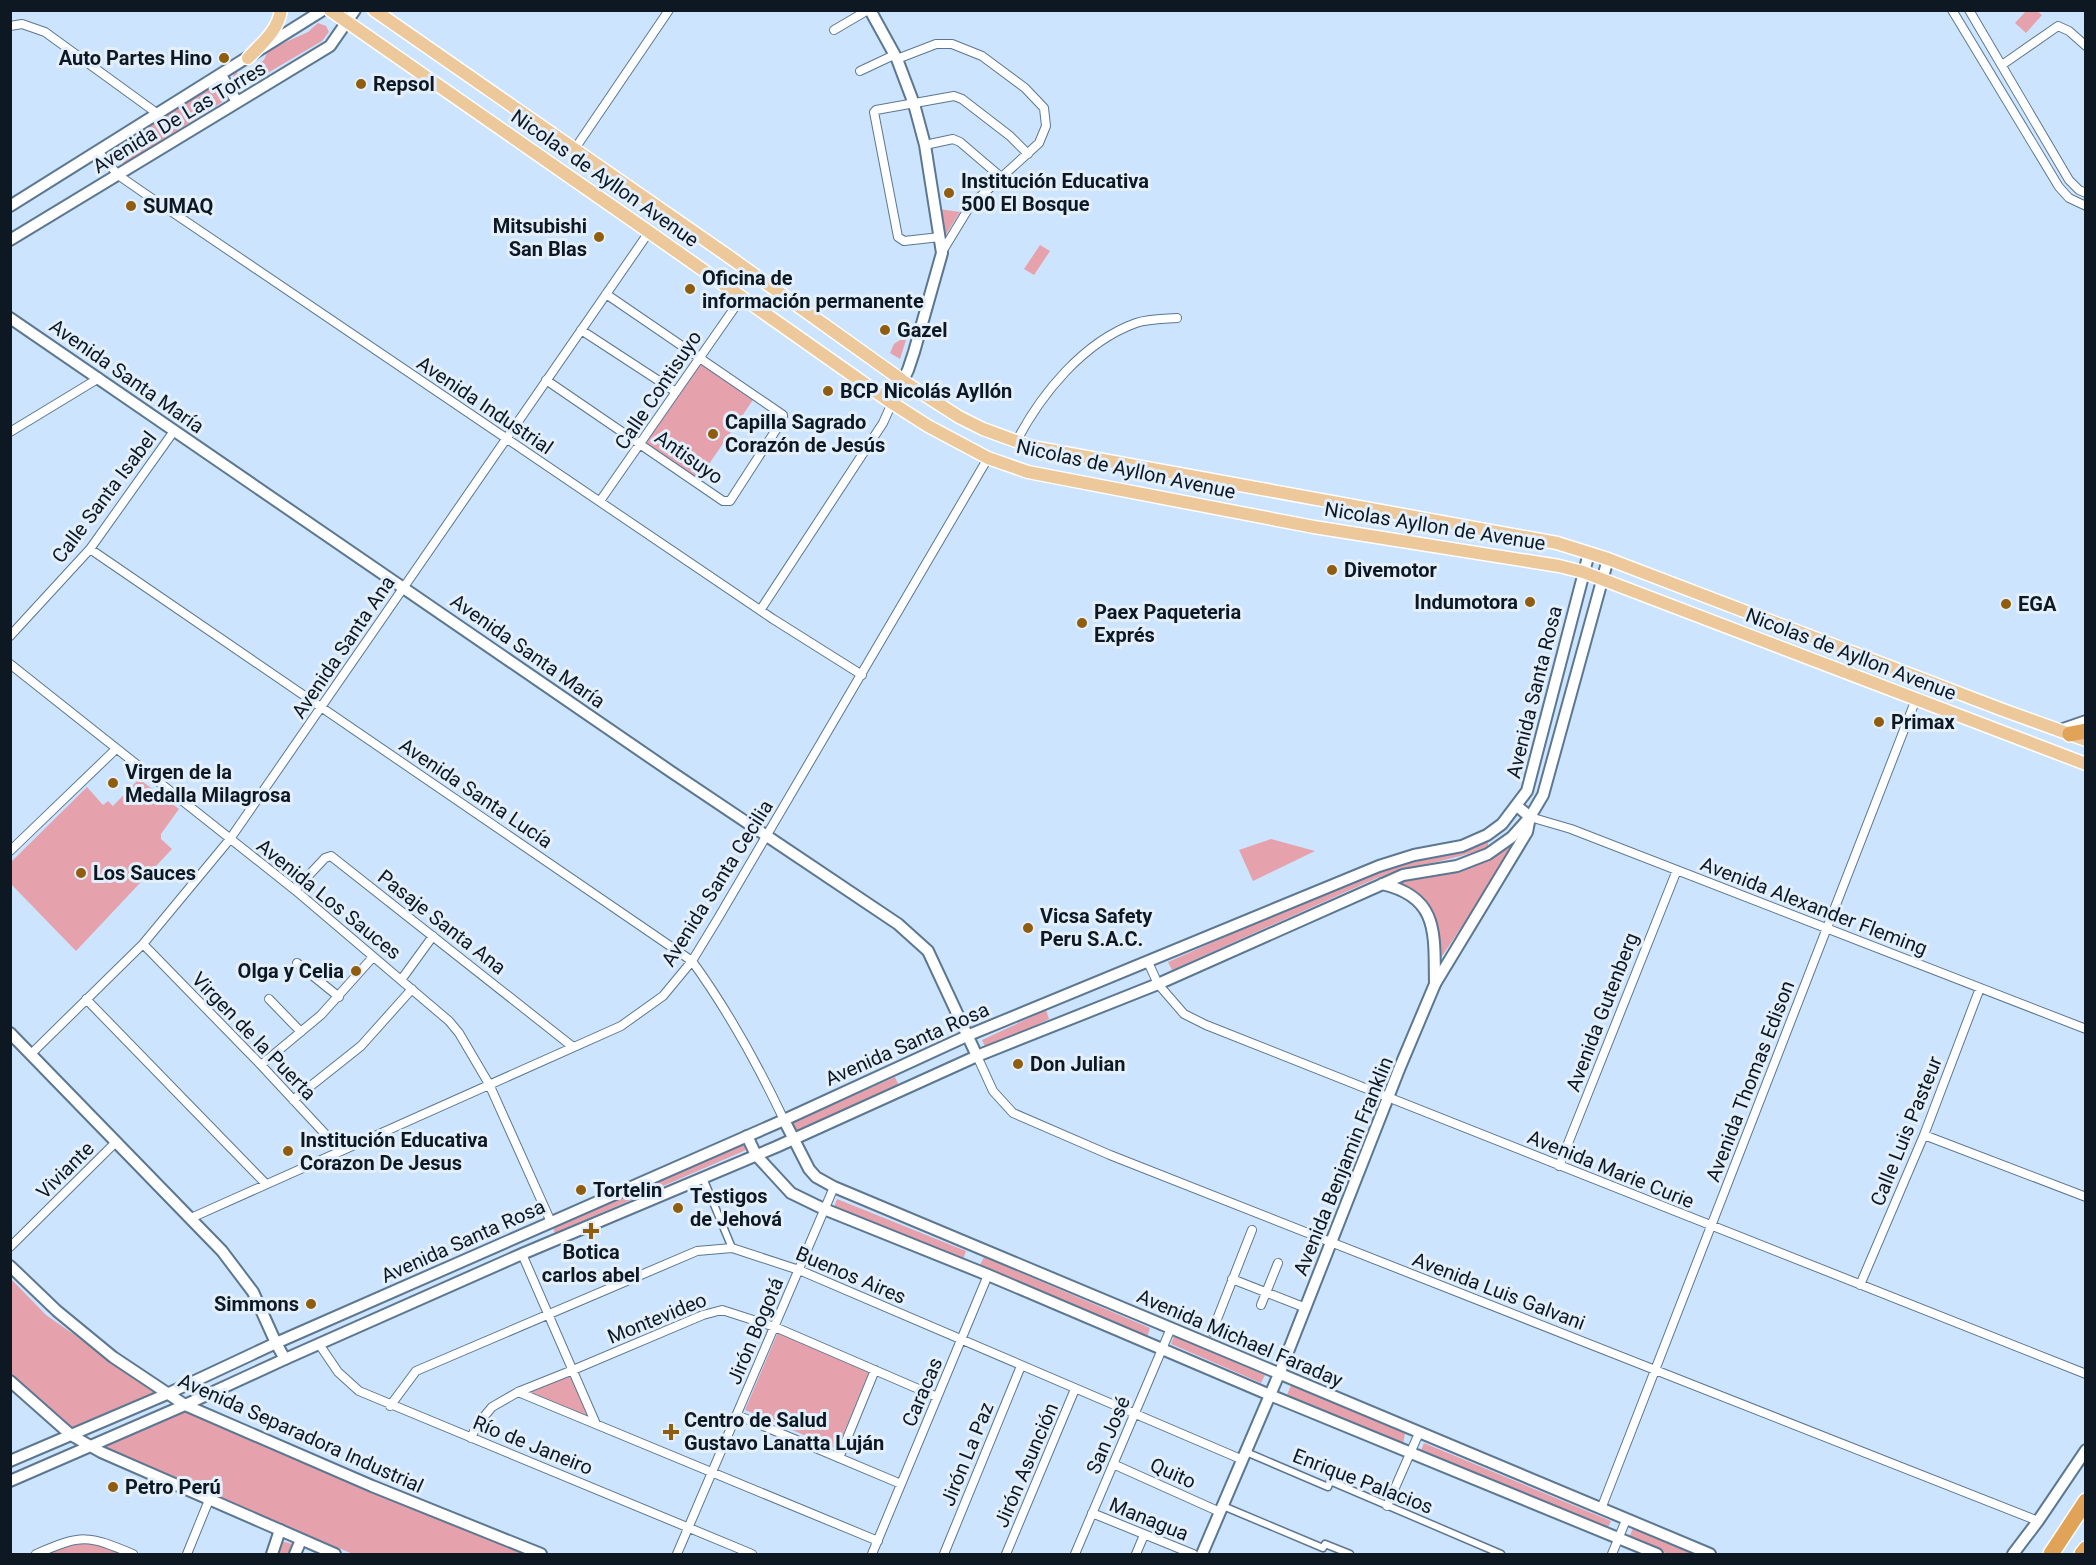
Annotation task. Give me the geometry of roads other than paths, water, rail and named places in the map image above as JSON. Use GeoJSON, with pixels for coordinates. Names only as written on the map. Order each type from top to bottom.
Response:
{"type":"FeatureCollection","features":[{"type":"Feature","properties":{"kind":"highway"},"geometry":{"type":"LineString","coordinates":[[2051,1554],[2085,1502]]}},
{"type":"Feature","properties":{"kind":"highway"},"geometry":{"type":"LineString","coordinates":[[2082,1554],[2085,1549]]}},
{"type":"Feature","properties":{"kind":"main road"},"geometry":{"type":"LineString","coordinates":[[248,58],[273,31],[280,20],[281,10]]}},
{"type":"Feature","properties":{"kind":"main road","name":"Avenida De Las Torres"},"geometry":{"type":"LineString","coordinates":[[10,206],[323,10]]}},
{"type":"Feature","properties":{"kind":"main road","name":"Nicolas de Ayllon Avenue"},"geometry":{"type":"LineString","coordinates":[[330,10],[892,403],[928,426],[988,458],[1028,472],[1303,525],[1559,566],[1583,572]]}},
{"type":"Feature","properties":{"kind":"main road","name":"Avenida De Las Torres"},"geometry":{"type":"LineString","coordinates":[[10,240],[330,46],[355,10]]}},
{"type":"Feature","properties":{"kind":"main road","name":"Nicolas de Ayllon Avenue"},"geometry":{"type":"LineString","coordinates":[[374,10],[731,258],[903,381],[959,417],[1016,442]]}},
{"type":"Feature","properties":{"kind":"main road"},"geometry":{"type":"LineString","coordinates":[[869,10],[895,57],[914,104],[925,145],[942,253],[917,341],[903,381],[892,403]]}},
{"type":"Feature","properties":{"kind":"main road"},"geometry":{"type":"LineString","coordinates":[[221,75],[237,102]]}},
{"type":"Feature","properties":{"kind":"main road","name":"Avenida Santa María"},"geometry":{"type":"LineString","coordinates":[[10,318],[898,924],[928,951],[977,1056]]}},
{"type":"Feature","properties":{"kind":"main road","name":"Nicolas Ayllon de Avenue"},"geometry":{"type":"LineString","coordinates":[[1016,442],[1211,481],[1557,543],[1608,559]]}},
{"type":"Feature","properties":{"kind":"main road","name":"Avenida Santa Rosa"},"geometry":{"type":"LineString","coordinates":[[10,1461],[167,1394],[276,1343],[783,1120],[969,1035],[1379,866],[1414,855],[1462,846],[1479,838],[1502,824],[1527,790],[1589,553]]}},
{"type":"Feature","properties":{"kind":"main road","name":"Nicolas de Ayllon Avenue"},"geometry":{"type":"LineString","coordinates":[[1608,559],[2072,732],[2085,740]]}},
{"type":"Feature","properties":{"kind":"main road","name":"Avenida Santa Rosa"},"geometry":{"type":"LineString","coordinates":[[10,1481],[522,1254],[794,1139],[977,1056],[1158,984],[1403,875],[1457,866],[1488,854],[1512,837],[1530,817],[1543,795],[1608,559]]}},
{"type":"Feature","properties":{"kind":"main road"},"geometry":{"type":"LineString","coordinates":[[1583,572],[1603,579]]}},
{"type":"Feature","properties":{"kind":"main road","name":"Nicolas de Ayllon Avenue"},"geometry":{"type":"LineString","coordinates":[[1603,579],[2085,764]]}},
{"type":"Feature","properties":{"kind":"main road"},"geometry":{"type":"LineString","coordinates":[[2072,732],[2085,721]]}},
{"type":"Feature","properties":{"kind":"main road"},"geometry":{"type":"LineString","coordinates":[[1516,806],[1530,817]]}},
{"type":"Feature","properties":{"kind":"main road","name":"Avenida Benjamin Franklin"},"geometry":{"type":"LineString","coordinates":[[1202,1554],[1279,1374],[1388,1098],[1436,984],[1516,852],[1527,832],[1530,817]]}},
{"type":"Feature","properties":{"kind":"main road"},"geometry":{"type":"LineString","coordinates":[[1382,884],[1400,888],[1418,900],[1428,913],[1434,943],[1436,984]]}},
{"type":"Feature","properties":{"kind":"main road"},"geometry":{"type":"LineString","coordinates":[[10,1033],[222,1251],[253,1292],[285,1359]]}},
{"type":"Feature","properties":{"kind":"main road","name":"Avenida Michael Faraday"},"geometry":{"type":"LineString","coordinates":[[783,1120],[809,1169],[816,1177],[834,1187],[1710,1554]]}},
{"type":"Feature","properties":{"kind":"main road","name":"Avenida Michael Faraday"},"geometry":{"type":"LineString","coordinates":[[747,1136],[756,1155],[791,1193],[824,1209],[1657,1554]]}},
{"type":"Feature","properties":{"kind":"main road"},"geometry":{"type":"LineString","coordinates":[[968,1267],[976,1246]]}},
{"type":"Feature","properties":{"kind":"main road","name":"Avenida Separadora Industrial"},"geometry":{"type":"LineString","coordinates":[[10,1266],[57,1311],[113,1358],[185,1405],[372,1486],[541,1554]]}},
{"type":"Feature","properties":{"kind":"main road"},"geometry":{"type":"LineString","coordinates":[[10,1381],[71,1435],[119,1461],[335,1554]]}},
{"type":"Feature","properties":{"kind":"main road"},"geometry":{"type":"LineString","coordinates":[[2013,1554],[2085,1450]]}},
{"type":"Feature","properties":{"kind":"main road"},"geometry":{"type":"LineString","coordinates":[[272,1554],[280,1530]]}},
{"type":"Feature","properties":{"kind":"main road"},"geometry":{"type":"LineString","coordinates":[[295,1554],[301,1540]]}},
{"type":"Feature","properties":{"kind":"street"},"geometry":{"type":"LineString","coordinates":[[574,150],[669,10]]}},
{"type":"Feature","properties":{"kind":"street"},"geometry":{"type":"LineString","coordinates":[[834,30],[869,10]]}},
{"type":"Feature","properties":{"kind":"street"},"geometry":{"type":"LineString","coordinates":[[1952,10],[2059,187],[2069,198],[2085,206]]}},
{"type":"Feature","properties":{"kind":"street"},"geometry":{"type":"LineString","coordinates":[[1969,10],[2069,180],[2085,194]]}},
{"type":"Feature","properties":{"kind":"street"},"geometry":{"type":"LineString","coordinates":[[10,26],[22,24],[45,32],[158,114]]}},
{"type":"Feature","properties":{"kind":"street"},"geometry":{"type":"LineString","coordinates":[[2002,65],[2058,27],[2069,31],[2085,46]]}},
{"type":"Feature","properties":{"kind":"street"},"geometry":{"type":"LineString","coordinates":[[860,71],[936,44],[952,44],[982,56],[1025,88],[1044,108],[1046,126],[1039,143],[970,206],[942,253]]}},
{"type":"Feature","properties":{"kind":"street"},"geometry":{"type":"LineString","coordinates":[[940,237],[904,241],[898,237],[874,112],[879,109],[954,96],[962,99],[1010,136],[1028,154]]}},
{"type":"Feature","properties":{"kind":"street"},"geometry":{"type":"LineString","coordinates":[[925,145],[953,139],[960,142],[1001,177]]}},
{"type":"Feature","properties":{"kind":"street","name":"Avenida Industrial"},"geometry":{"type":"LineString","coordinates":[[98,152],[118,175],[506,439],[862,675]]}},
{"type":"Feature","properties":{"kind":"street","name":"Avenida Santa Ana"},"geometry":{"type":"LineString","coordinates":[[31,1054],[143,944],[230,839],[649,232]]}},
{"type":"Feature","properties":{"kind":"street"},"geometry":{"type":"LineString","coordinates":[[606,294],[700,358]]}},
{"type":"Feature","properties":{"kind":"street","name":"Calle Contisuyo"},"geometry":{"type":"LineString","coordinates":[[600,501],[742,297]]}},
{"type":"Feature","properties":{"kind":"street"},"geometry":{"type":"LineString","coordinates":[[1016,442],[1044,396],[1084,354],[1138,322],[1177,318]]}},
{"type":"Feature","properties":{"kind":"street"},"geometry":{"type":"LineString","coordinates":[[581,330],[676,392]]}},
{"type":"Feature","properties":{"kind":"street","name":"Antisuyo"},"geometry":{"type":"LineString","coordinates":[[546,381],[723,501],[730,501],[783,419],[781,413],[700,358]]}},
{"type":"Feature","properties":{"kind":"street"},"geometry":{"type":"LineString","coordinates":[[10,432],[99,378]]}},
{"type":"Feature","properties":{"kind":"street"},"geometry":{"type":"LineString","coordinates":[[761,609],[883,423],[892,403]]}},
{"type":"Feature","properties":{"kind":"street","name":"Calle Santa Isabel"},"geometry":{"type":"LineString","coordinates":[[10,636],[90,549],[174,431]]}},
{"type":"Feature","properties":{"kind":"street","name":"Avenida Santa Cecilia"},"geometry":{"type":"LineString","coordinates":[[190,1218],[621,1026],[663,996],[692,961],[988,458]]}},
{"type":"Feature","properties":{"kind":"street","name":"Avenida Santa Lucía"},"geometry":{"type":"LineString","coordinates":[[90,549],[692,961],[720,999],[760,1069],[783,1120]]}},
{"type":"Feature","properties":{"kind":"street","name":"Avenida Los Sauces"},"geometry":{"type":"LineString","coordinates":[[10,664],[295,890],[454,1027],[489,1084],[551,1222]]}},
{"type":"Feature","properties":{"kind":"street","name":"Avenida Thomas Edison"},"geometry":{"type":"LineString","coordinates":[[1601,1509],[1916,699]]}},
{"type":"Feature","properties":{"kind":"street"},"geometry":{"type":"LineString","coordinates":[[11,848],[116,749]]}},
{"type":"Feature","properties":{"kind":"street","name":"Avenida Alexander Fleming"},"geometry":{"type":"LineString","coordinates":[[1530,817],[1572,829],[2085,1029]]}},
{"type":"Feature","properties":{"kind":"street","name":"Pasaje Santa Ana"},"geometry":{"type":"LineString","coordinates":[[295,890],[325,858],[331,856],[573,1047]]}},
{"type":"Feature","properties":{"kind":"street","name":"Avenida Gutenberg"},"geometry":{"type":"LineString","coordinates":[[1559,1166],[1677,870]]}},
{"type":"Feature","properties":{"kind":"street"},"geometry":{"type":"LineString","coordinates":[[401,980],[433,936]]}},
{"type":"Feature","properties":{"kind":"street","name":"Virgen de la Puerta"},"geometry":{"type":"LineString","coordinates":[[143,944],[341,1151]]}},
{"type":"Feature","properties":{"kind":"street"},"geometry":{"type":"LineString","coordinates":[[261,1065],[339,997],[373,957]]}},
{"type":"Feature","properties":{"kind":"street"},"geometry":{"type":"LineString","coordinates":[[297,963],[339,997]]}},
{"type":"Feature","properties":{"kind":"street","name":"Avenida Marie Curie"},"geometry":{"type":"LineString","coordinates":[[1148,963],[1158,984],[1184,1014],[1388,1098],[2085,1374]]}},
{"type":"Feature","properties":{"kind":"street","name":"Calle Luis Pasteur"},"geometry":{"type":"LineString","coordinates":[[1860,1285],[1924,1135],[1980,988]]}},
{"type":"Feature","properties":{"kind":"street"},"geometry":{"type":"LineString","coordinates":[[293,1100],[361,1046],[412,989]]}},
{"type":"Feature","properties":{"kind":"street"},"geometry":{"type":"LineString","coordinates":[[86,999],[266,1184]]}},
{"type":"Feature","properties":{"kind":"street"},"geometry":{"type":"LineString","coordinates":[[269,999],[301,1032]]}},
{"type":"Feature","properties":{"kind":"street","name":"Avenida Luis Galvani"},"geometry":{"type":"LineString","coordinates":[[977,1056],[993,1091],[1012,1113],[1110,1155],[2038,1521]]}},
{"type":"Feature","properties":{"kind":"street"},"geometry":{"type":"LineString","coordinates":[[1924,1135],[2085,1197]]}},
{"type":"Feature","properties":{"kind":"street","name":"Viviante"},"geometry":{"type":"LineString","coordinates":[[10,1247],[116,1142]]}},
{"type":"Feature","properties":{"kind":"street"},"geometry":{"type":"LineString","coordinates":[[703,1178],[732,1248]]}},
{"type":"Feature","properties":{"kind":"street","name":"Jirón Bogotá"},"geometry":{"type":"LineString","coordinates":[[677,1554],[834,1187]]}},
{"type":"Feature","properties":{"kind":"street"},"geometry":{"type":"LineString","coordinates":[[1212,1332],[1252,1230]]}},
{"type":"Feature","properties":{"kind":"street","name":"Buenos Aires"},"geometry":{"type":"LineString","coordinates":[[390,1406],[416,1371],[698,1251],[732,1248],[799,1270],[1134,1414],[1244,1456]]}},
{"type":"Feature","properties":{"kind":"street"},"geometry":{"type":"LineString","coordinates":[[522,1254],[596,1424]]}},
{"type":"Feature","properties":{"kind":"street"},"geometry":{"type":"LineString","coordinates":[[1261,1305],[1278,1263]]}},
{"type":"Feature","properties":{"kind":"street","name":"Caracas"},"geometry":{"type":"LineString","coordinates":[[872,1554],[988,1275]]}},
{"type":"Feature","properties":{"kind":"street"},"geometry":{"type":"LineString","coordinates":[[1232,1279],[1306,1308]]}},
{"type":"Feature","properties":{"kind":"street","name":"Montevideo"},"geometry":{"type":"LineString","coordinates":[[471,1438],[477,1425],[492,1407],[518,1392],[704,1315],[722,1310],[775,1327],[937,1397]]}},
{"type":"Feature","properties":{"kind":"street","name":"San José"},"geometry":{"type":"LineString","coordinates":[[1075,1554],[1171,1328]]}},
{"type":"Feature","properties":{"kind":"street","name":"Río de Janeiro"},"geometry":{"type":"LineString","coordinates":[[319,1344],[338,1372],[359,1391],[390,1406],[752,1554]]}},
{"type":"Feature","properties":{"kind":"street","name":"Jirón La Paz"},"geometry":{"type":"LineString","coordinates":[[944,1554],[1021,1366]]}},
{"type":"Feature","properties":{"kind":"street"},"geometry":{"type":"LineString","coordinates":[[839,1458],[875,1370]]}},
{"type":"Feature","properties":{"kind":"street","name":"Jirón Asunción"},"geometry":{"type":"LineString","coordinates":[[1006,1554],[1076,1389]]}},
{"type":"Feature","properties":{"kind":"street"},"geometry":{"type":"LineString","coordinates":[[518,1392],[878,1541]]}},
{"type":"Feature","properties":{"kind":"street"},"geometry":{"type":"LineString","coordinates":[[736,1415],[901,1484]]}},
{"type":"Feature","properties":{"kind":"street"},"geometry":{"type":"LineString","coordinates":[[1387,1506],[1419,1432]]}},
{"type":"Feature","properties":{"kind":"street","name":"Enrique Palacios"},"geometry":{"type":"LineString","coordinates":[[1244,1456],[1328,1487],[1330,1481],[1501,1554]]}},
{"type":"Feature","properties":{"kind":"street","name":"Quito"},"geometry":{"type":"LineString","coordinates":[[1113,1464],[1222,1509]]}},
{"type":"Feature","properties":{"kind":"street"},"geometry":{"type":"LineString","coordinates":[[187,1554],[209,1500]]}},
{"type":"Feature","properties":{"kind":"street"},"geometry":{"type":"LineString","coordinates":[[1222,1509],[1323,1548],[1325,1544],[1350,1554]]}},
{"type":"Feature","properties":{"kind":"street","name":"Managua"},"geometry":{"type":"LineString","coordinates":[[1092,1513],[1193,1554]]}},
{"type":"Feature","properties":{"kind":"street"},"geometry":{"type":"LineString","coordinates":[[1612,1554],[1626,1520]]}},
{"type":"Feature","properties":{"kind":"street"},"geometry":{"type":"LineString","coordinates":[[1136,1554],[1144,1535]]}},
{"type":"Feature","properties":{"kind":"street"},"geometry":{"type":"LineString","coordinates":[[36,1554],[65,1542],[82,1538],[102,1541],[133,1554]]}},
{"type":"Feature","properties":{"kind":"place","name":"Auto Partes Hino"},"geometry":{"type":"Point","coordinates":[224,58]}},
{"type":"Feature","properties":{"kind":"place","name":"Repsol"},"geometry":{"type":"Point","coordinates":[361,84]}},
{"type":"Feature","properties":{"kind":"place","name":"Institución Educativa 500 El Bosque"},"geometry":{"type":"Point","coordinates":[949,193]}},
{"type":"Feature","properties":{"kind":"place","name":"SUMAQ"},"geometry":{"type":"Point","coordinates":[131,206]}},
{"type":"Feature","properties":{"kind":"place","name":"Mitsubishi San Blas"},"geometry":{"type":"Point","coordinates":[599,237]}},
{"type":"Feature","properties":{"kind":"place","name":"Oficina de información permanente"},"geometry":{"type":"Point","coordinates":[690,289]}},
{"type":"Feature","properties":{"kind":"place","name":"Gazel"},"geometry":{"type":"Point","coordinates":[885,330]}},
{"type":"Feature","properties":{"kind":"place","name":"BCP Nicolás Ayllón"},"geometry":{"type":"Point","coordinates":[828,391]}},
{"type":"Feature","properties":{"kind":"place","name":"Capilla Sagrado Corazón de Jesús"},"geometry":{"type":"Point","coordinates":[713,434]}},
{"type":"Feature","properties":{"kind":"place","name":"Divemotor"},"geometry":{"type":"Point","coordinates":[1332,570]}},
{"type":"Feature","properties":{"kind":"place","name":"Indumotora"},"geometry":{"type":"Point","coordinates":[1530,602]}},
{"type":"Feature","properties":{"kind":"place","name":"EGA"},"geometry":{"type":"Point","coordinates":[2006,604]}},
{"type":"Feature","properties":{"kind":"place","name":"Paex Paqueteria Exprés"},"geometry":{"type":"Point","coordinates":[1082,623]}},
{"type":"Feature","properties":{"kind":"place","name":"Primax"},"geometry":{"type":"Point","coordinates":[1879,722]}},
{"type":"Feature","properties":{"kind":"place","name":"Virgen de la Medalla Milagrosa"},"geometry":{"type":"Point","coordinates":[113,783]}},
{"type":"Feature","properties":{"kind":"place","name":"Los Sauces"},"geometry":{"type":"Point","coordinates":[81,873]}},
{"type":"Feature","properties":{"kind":"place","name":"Vicsa Safety Peru S.A.C."},"geometry":{"type":"Point","coordinates":[1028,928]}},
{"type":"Feature","properties":{"kind":"place","name":"Olga y Celia"},"geometry":{"type":"Point","coordinates":[356,971]}},
{"type":"Feature","properties":{"kind":"place","name":"Don Julian"},"geometry":{"type":"Point","coordinates":[1018,1064]}},
{"type":"Feature","properties":{"kind":"place","name":"Institución Educativa Corazon De Jesus"},"geometry":{"type":"Point","coordinates":[288,1151]}},
{"type":"Feature","properties":{"kind":"place","name":"Tortelin"},"geometry":{"type":"Point","coordinates":[581,1190]}},
{"type":"Feature","properties":{"kind":"place","name":"Testigos de Jehová"},"geometry":{"type":"Point","coordinates":[678,1208]}},
{"type":"Feature","properties":{"kind":"place","name":"Botica carlos abel"},"geometry":{"type":"Point","coordinates":[591,1231]}},
{"type":"Feature","properties":{"kind":"place","name":"Simmons"},"geometry":{"type":"Point","coordinates":[311,1304]}},
{"type":"Feature","properties":{"kind":"place","name":"Centro de Salud Gustavo Lanatta Luján"},"geometry":{"type":"Point","coordinates":[671,1432]}},
{"type":"Feature","properties":{"kind":"place","name":"Petro Perú"},"geometry":{"type":"Point","coordinates":[113,1487]}}]}
